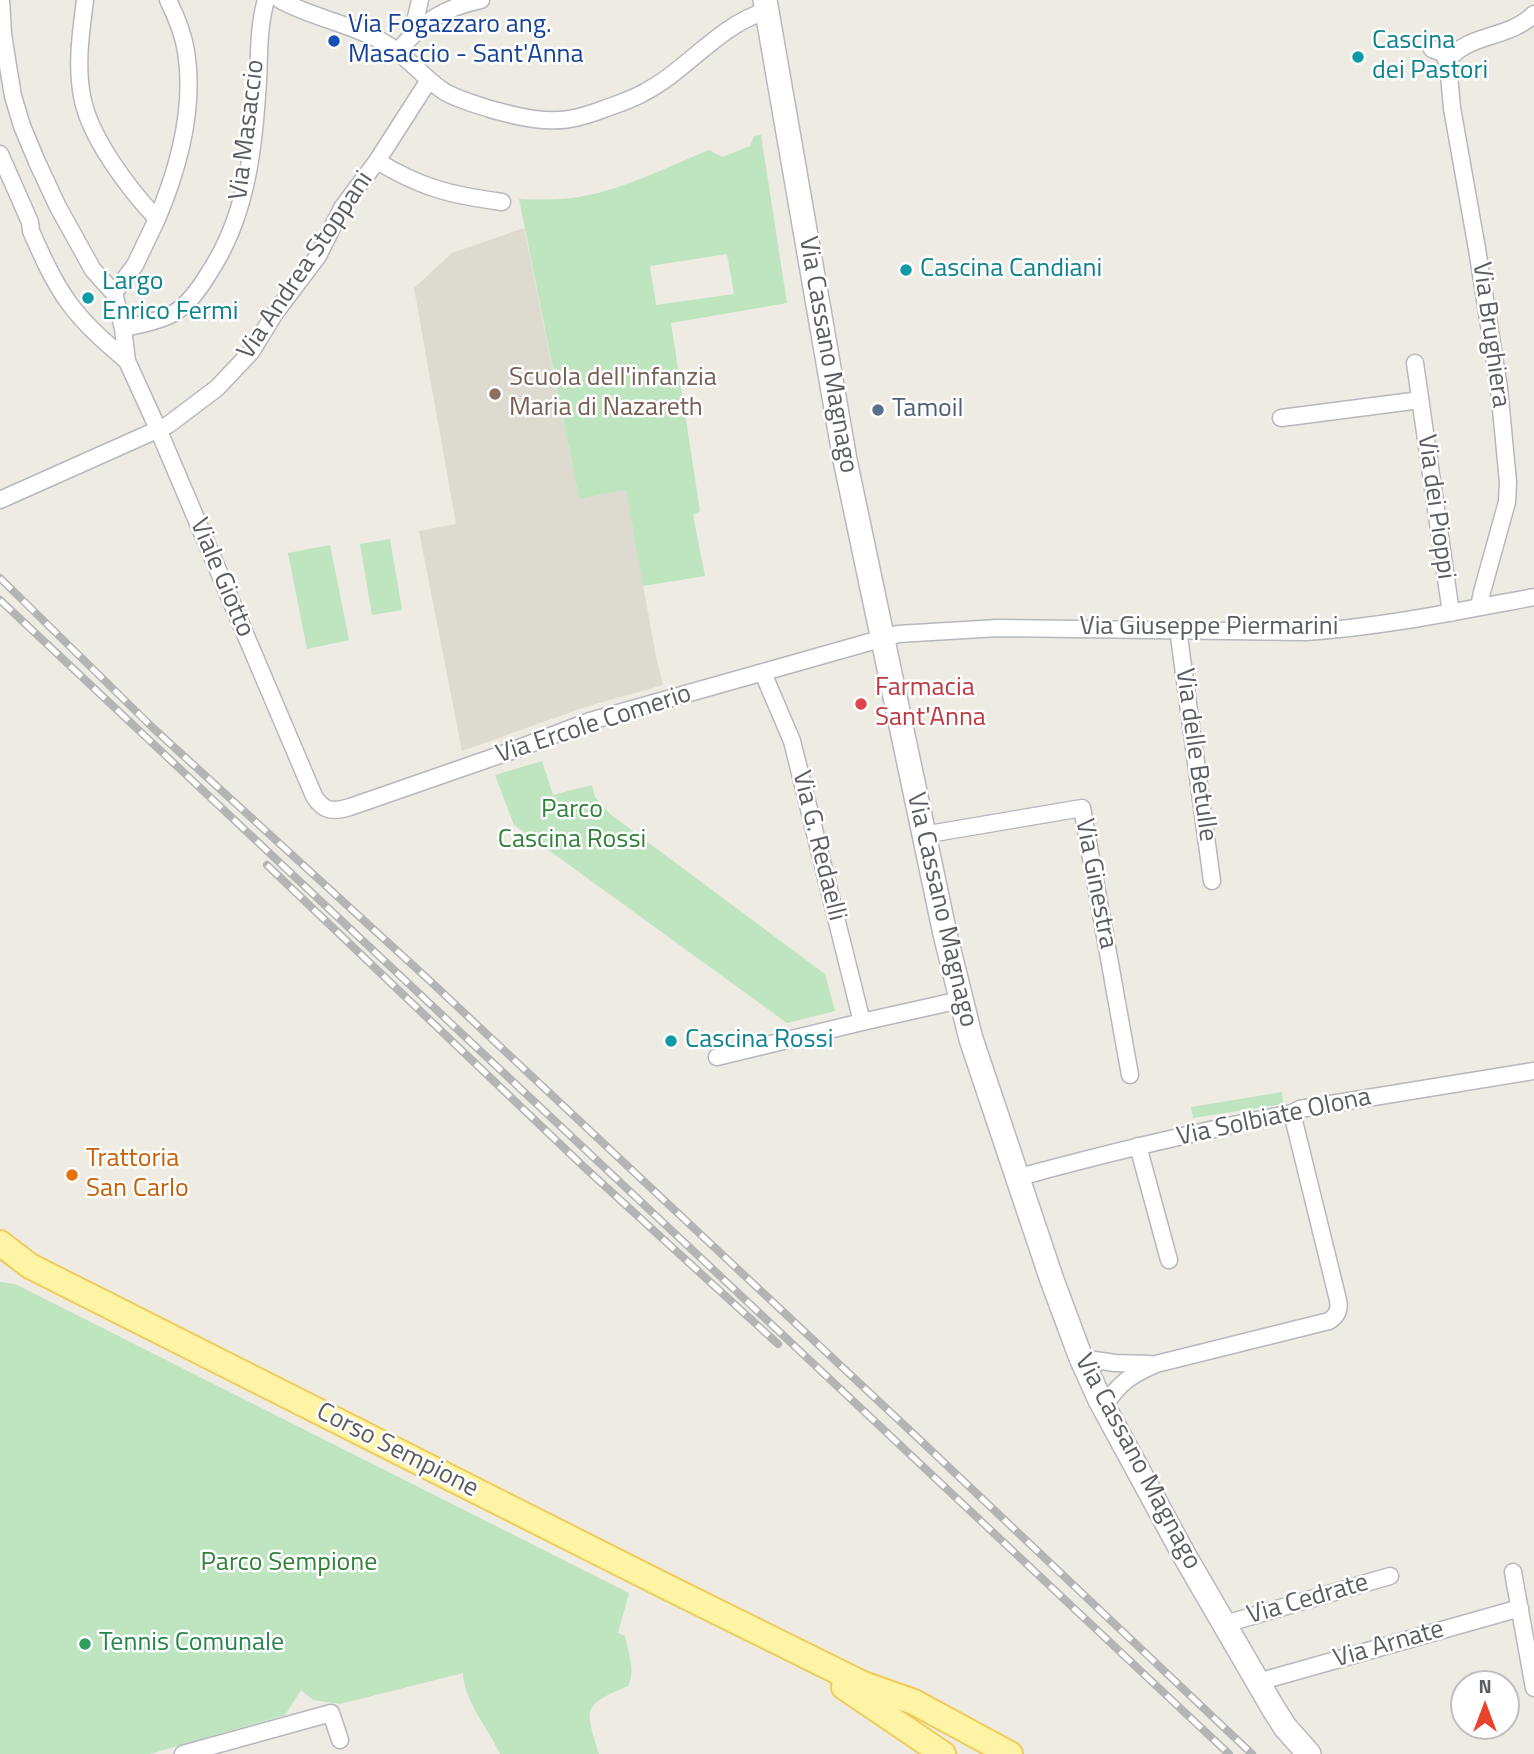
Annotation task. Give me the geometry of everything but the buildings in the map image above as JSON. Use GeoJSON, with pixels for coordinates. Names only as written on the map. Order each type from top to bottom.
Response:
{"type":"FeatureCollection","features":[{"type":"Feature","properties":{"kind":"main road","name":"Corso Sempione"},"geometry":{"type":"LineString","coordinates":[[0,1243],[30,1266],[863,1684],[914,1702],[1010,1754]]}},
{"type":"Feature","properties":{"kind":"main road"},"geometry":{"type":"LineString","coordinates":[[0,1267],[30,1266]]}},
{"type":"Feature","properties":{"kind":"main road","name":"Corso Sempione"},"geometry":{"type":"LineString","coordinates":[[764,1635],[940,1752]]}},
{"type":"Feature","properties":{"kind":"street","name":"Viale Giotto"},"geometry":{"type":"LineString","coordinates":[[1,0],[10,82],[22,126],[58,207],[93,270],[114,293],[123,328],[127,361],[314,796]]}},
{"type":"Feature","properties":{"kind":"street"},"geometry":{"type":"LineString","coordinates":[[85,0],[79,63],[85,111],[96,135],[140,201],[158,219]]}},
{"type":"Feature","properties":{"kind":"street"},"geometry":{"type":"LineString","coordinates":[[114,293],[135,265],[158,219],[178,160],[187,94],[186,51],[168,0]]}},
{"type":"Feature","properties":{"kind":"street","name":"Via Masaccio"},"geometry":{"type":"LineString","coordinates":[[123,328],[157,320],[176,312],[203,284],[228,243],[239,211],[252,148],[258,93],[260,33],[266,0]]}},
{"type":"Feature","properties":{"kind":"street"},"geometry":{"type":"LineString","coordinates":[[280,0],[365,33],[398,51],[429,80],[453,96],[503,112],[560,120],[579,117],[647,91],[667,79],[735,24],[765,6]]}},
{"type":"Feature","properties":{"kind":"street"},"geometry":{"type":"LineString","coordinates":[[412,35],[421,0]]}},
{"type":"Feature","properties":{"kind":"street"},"geometry":{"type":"LineString","coordinates":[[398,51],[432,18],[448,9],[481,0]]}},
{"type":"Feature","properties":{"kind":"street","name":"Via Cassano Magnago"},"geometry":{"type":"LineString","coordinates":[[765,6],[847,471],[923,835],[971,1039],[1052,1280],[1103,1408],[1258,1682],[1285,1727],[1309,1754]]}},
{"type":"Feature","properties":{"kind":"street"},"geometry":{"type":"LineString","coordinates":[[1432,49],[1443,53],[1447,61],[1470,42],[1509,30],[1534,14]]}},
{"type":"Feature","properties":{"kind":"street","name":"Via Brughiera"},"geometry":{"type":"LineString","coordinates":[[1447,61],[1452,108],[1499,388],[1508,482],[1507,502],[1479,607]]}},
{"type":"Feature","properties":{"kind":"street","name":"Via Andrea Stoppani"},"geometry":{"type":"LineString","coordinates":[[0,500],[178,419],[217,387],[251,352],[275,313],[318,256],[342,208],[377,161],[429,80]]}},
{"type":"Feature","properties":{"kind":"street","name":"Viale Giotto"},"geometry":{"type":"LineString","coordinates":[[0,154],[30,222],[31,231],[58,286],[92,330],[127,361]]}},
{"type":"Feature","properties":{"kind":"street"},"geometry":{"type":"LineString","coordinates":[[377,161],[410,180],[435,190],[502,202]]}},
{"type":"Feature","properties":{"kind":"street","name":"Via dei Pioppi"},"geometry":{"type":"LineString","coordinates":[[1415,363],[1451,613]]}},
{"type":"Feature","properties":{"kind":"street","name":"Via dei Pioppi"},"geometry":{"type":"LineString","coordinates":[[1281,418],[1420,400]]}},
{"type":"Feature","properties":{"kind":"street","name":"Via Giuseppe Piermarini"},"geometry":{"type":"LineString","coordinates":[[881,638],[898,634],[998,628],[1315,631],[1451,613],[1534,597]]}},
{"type":"Feature","properties":{"kind":"street","name":"Via delle Betulle"},"geometry":{"type":"LineString","coordinates":[[1178,629],[1212,881]]}},
{"type":"Feature","properties":{"kind":"street","name":"Via Ercole Comerio"},"geometry":{"type":"LineString","coordinates":[[314,796],[319,804],[338,810],[590,721],[881,638]]}},
{"type":"Feature","properties":{"kind":"street","name":"Via G. Redaelli"},"geometry":{"type":"LineString","coordinates":[[762,673],[792,741],[862,1022]]}},
{"type":"Feature","properties":{"kind":"street","name":"Via Ginestra"},"geometry":{"type":"LineString","coordinates":[[923,835],[1082,808],[1130,1075]]}},
{"type":"Feature","properties":{"kind":"street"},"geometry":{"type":"LineString","coordinates":[[717,1057],[960,1000]]}},
{"type":"Feature","properties":{"kind":"street","name":"Via Solbiate Olona"},"geometry":{"type":"LineString","coordinates":[[1016,1178],[1102,1154],[1292,1113],[1300,1109],[1534,1071]]}},
{"type":"Feature","properties":{"kind":"street"},"geometry":{"type":"LineString","coordinates":[[1103,1408],[1120,1385],[1156,1364],[1329,1321],[1336,1315],[1339,1309],[1338,1300],[1292,1113]]}},
{"type":"Feature","properties":{"kind":"street"},"geometry":{"type":"LineString","coordinates":[[1138,1146],[1169,1260]]}},
{"type":"Feature","properties":{"kind":"street"},"geometry":{"type":"LineString","coordinates":[[1081,1358],[1115,1363],[1156,1364]]}},
{"type":"Feature","properties":{"kind":"street"},"geometry":{"type":"LineString","coordinates":[[1513,1572],[1534,1688]]}},
{"type":"Feature","properties":{"kind":"street","name":"Via Cedrate"},"geometry":{"type":"LineString","coordinates":[[1225,1625],[1390,1576]]}},
{"type":"Feature","properties":{"kind":"street","name":"Via Arnate"},"geometry":{"type":"LineString","coordinates":[[1258,1682],[1520,1608]]}},
{"type":"Feature","properties":{"kind":"street"},"geometry":{"type":"LineString","coordinates":[[863,1684],[985,1754]]}},
{"type":"Feature","properties":{"kind":"street"},"geometry":{"type":"LineString","coordinates":[[183,1754],[331,1713],[340,1740]]}},
{"type":"Feature","properties":{"kind":"shaded area"},"geometry":{"type":"Polygon","coordinates":[[[524,228],[579,499],[626,490],[663,685],[585,707],[462,751],[419,531],[456,524],[414,288],[452,253],[524,228]]]}},
{"type":"Feature","properties":{"kind":"green space"},"geometry":{"type":"Polygon","coordinates":[[[761,135],[787,303],[671,323],[700,511],[693,515],[705,576],[643,586],[626,490],[579,499],[519,199],[564,199],[613,189],[709,150],[722,157],[750,146],[754,136],[761,135]],[[727,254],[650,266],[656,305],[734,294],[727,254]]]}},
{"type":"Feature","properties":{"kind":"green space"},"geometry":{"type":"Polygon","coordinates":[[[390,539],[402,610],[372,615],[360,544],[390,539]]]}},
{"type":"Feature","properties":{"kind":"green space"},"geometry":{"type":"Polygon","coordinates":[[[330,545],[349,640],[307,649],[288,553],[330,545]]]}},
{"type":"Feature","properties":{"kind":"green space","name":"Parco Cascina Rossi"},"geometry":{"type":"Polygon","coordinates":[[[542,761],[553,795],[592,785],[595,797],[610,814],[825,974],[835,1011],[787,1023],[514,825],[495,775],[542,761]]]}},
{"type":"Feature","properties":{"kind":"green space"},"geometry":{"type":"Polygon","coordinates":[[[1282,1092],[1283,1104],[1193,1118],[1191,1107],[1282,1092]]]}},
{"type":"Feature","properties":{"kind":"green space","name":"Parco Sempione"},"geometry":{"type":"Polygon","coordinates":[[[0,1282],[15,1284],[629,1593],[618,1633],[625,1636],[631,1662],[630,1680],[628,1686],[602,1698],[591,1710],[591,1727],[599,1754],[500,1754],[472,1704],[464,1684],[463,1673],[340,1704],[313,1700],[301,1690],[285,1715],[150,1754],[0,1754],[0,1282]]]}},
{"type":"Feature","properties":{"kind":"railway"},"geometry":{"type":"LineString","coordinates":[[0,578],[152,727],[429,980],[1252,1754]]}},
{"type":"Feature","properties":{"kind":"railway"},"geometry":{"type":"LineString","coordinates":[[0,600],[1229,1754]]}},
{"type":"Feature","properties":{"kind":"railway"},"geometry":{"type":"LineString","coordinates":[[267,865],[583,1166],[778,1344]]}},
{"type":"Feature","properties":{"kind":"place","name":"Via Fogazzaro ang. Masaccio - Sant'Anna"},"geometry":{"type":"Point","coordinates":[334,41]}},
{"type":"Feature","properties":{"kind":"place","name":"Cascina dei Pastori"},"geometry":{"type":"Point","coordinates":[1358,57]}},
{"type":"Feature","properties":{"kind":"place","name":"Cascina Candiani"},"geometry":{"type":"Point","coordinates":[906,270]}},
{"type":"Feature","properties":{"kind":"place","name":"Largo Enrico Fermi"},"geometry":{"type":"Point","coordinates":[88,298]}},
{"type":"Feature","properties":{"kind":"place","name":"Scuola dell'infanzia Maria di Nazareth"},"geometry":{"type":"Point","coordinates":[495,394]}},
{"type":"Feature","properties":{"kind":"place","name":"Tamoil"},"geometry":{"type":"Point","coordinates":[878,410]}},
{"type":"Feature","properties":{"kind":"place","name":"Farmacia Sant'Anna"},"geometry":{"type":"Point","coordinates":[861,704]}},
{"type":"Feature","properties":{"kind":"place","name":"Cascina Rossi"},"geometry":{"type":"Point","coordinates":[671,1041]}},
{"type":"Feature","properties":{"kind":"place","name":"Trattoria San Carlo"},"geometry":{"type":"Point","coordinates":[72,1175]}},
{"type":"Feature","properties":{"kind":"place","name":"Tennis Comunale"},"geometry":{"type":"Point","coordinates":[85,1644]}}]}
